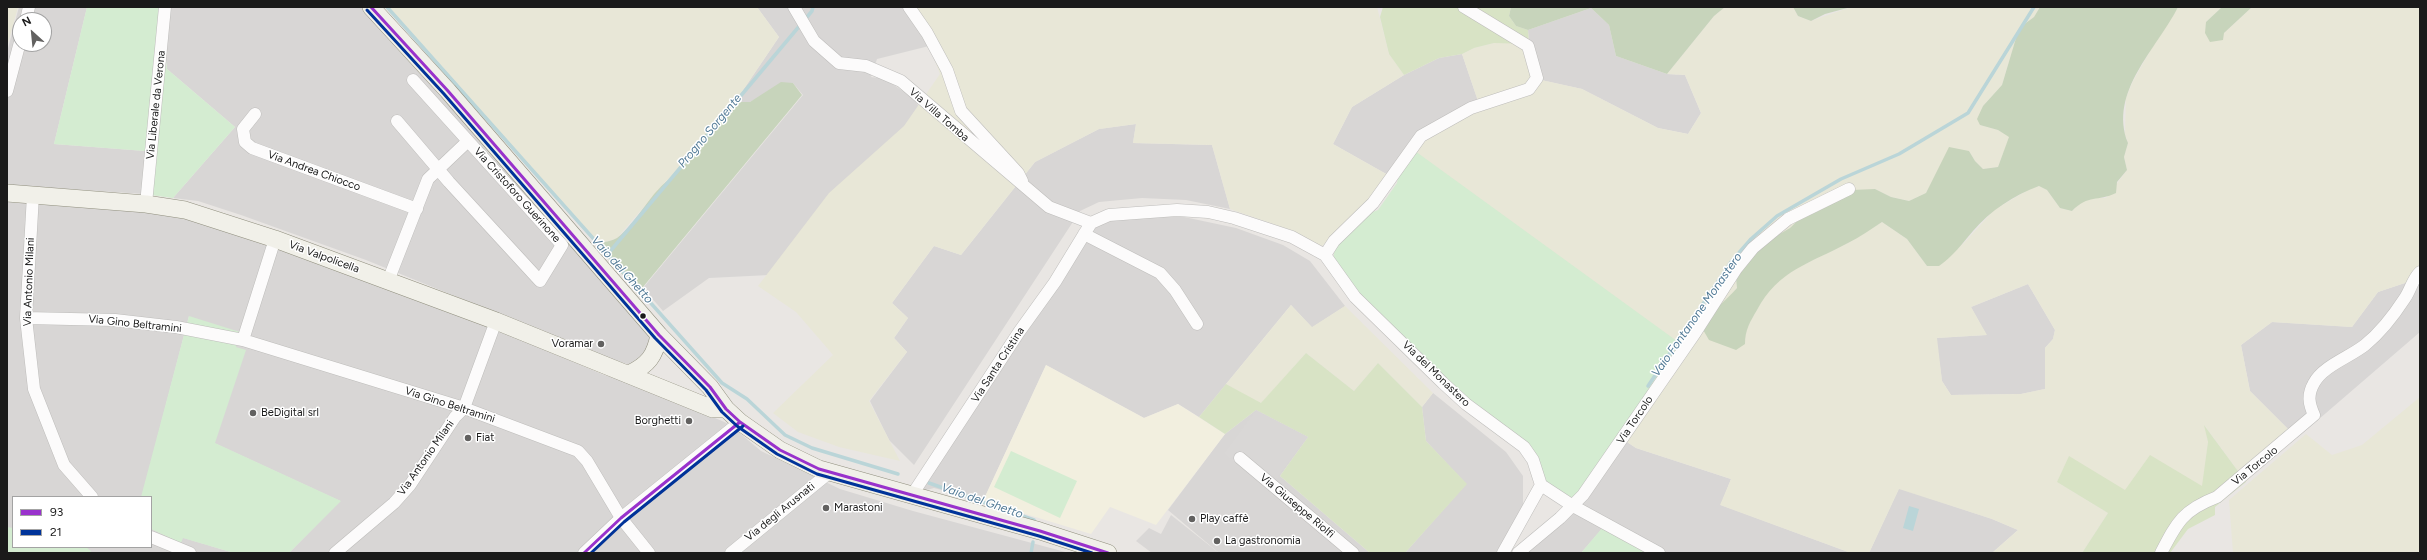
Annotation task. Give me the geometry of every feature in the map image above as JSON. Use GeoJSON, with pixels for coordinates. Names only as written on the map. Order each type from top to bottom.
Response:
{"type":"FeatureCollection","features":[{"type":"Feature","properties":{"kind":"main road"},"geometry":{"type":"LineString","coordinates":[[371,7],[448,91],[659,335],[710,387],[726,409],[740,422],[780,450],[819,469],[912,495],[1102,552]]}},
{"type":"Feature","properties":{"kind":"main road","name":"Via Valpolicella"},"geometry":{"type":"LineString","coordinates":[[7,193],[146,204],[185,210],[275,239],[496,321],[713,409],[726,409]]}},
{"type":"Feature","properties":{"kind":"main road"},"geometry":{"type":"LineString","coordinates":[[628,374],[643,367],[652,359],[659,335]]}},
{"type":"Feature","properties":{"kind":"street","name":"Via Liberale da Verona"},"geometry":{"type":"LineString","coordinates":[[146,204],[164,7]]}},
{"type":"Feature","properties":{"kind":"street","name":"Via Villa Tomba"},"geometry":{"type":"LineString","coordinates":[[794,7],[814,41],[839,63],[866,66],[901,81],[1022,186],[1049,207],[1094,220]]}},
{"type":"Feature","properties":{"kind":"street"},"geometry":{"type":"LineString","coordinates":[[909,7],[927,33],[946,70],[961,111],[1018,173],[1022,186]]}},
{"type":"Feature","properties":{"kind":"street"},"geometry":{"type":"LineString","coordinates":[[1325,255],[1334,241],[1373,203],[1421,136],[1471,108],[1529,89],[1537,78],[1528,46],[1464,7]]}},
{"type":"Feature","properties":{"kind":"street"},"geometry":{"type":"LineString","coordinates":[[7,91],[17,52]]}},
{"type":"Feature","properties":{"kind":"street","name":"Via Cristoforo Guerinone"},"geometry":{"type":"LineString","coordinates":[[397,121],[449,182],[540,281],[562,245],[413,80]]}},
{"type":"Feature","properties":{"kind":"street","name":"Via Andrea Chiocco"},"geometry":{"type":"LineString","coordinates":[[255,114],[243,129],[245,142],[252,148],[416,209]]}},
{"type":"Feature","properties":{"kind":"street"},"geometry":{"type":"LineString","coordinates":[[388,281],[428,179],[468,141]]}},
{"type":"Feature","properties":{"kind":"street","name":"Via Torcolo"},"geometry":{"type":"LineString","coordinates":[[1518,553],[1573,506],[1601,471],[1736,269],[1753,248],[1788,219],[1849,189]]}},
{"type":"Feature","properties":{"kind":"street","name":"Via Antonio Milani"},"geometry":{"type":"LineString","coordinates":[[33,194],[26,318],[34,389],[64,465],[91,496]]}},
{"type":"Feature","properties":{"kind":"street","name":"Via del Monastero"},"geometry":{"type":"LineString","coordinates":[[1094,220],[1109,215],[1176,210],[1208,212],[1292,237],[1325,255],[1355,297],[1443,383],[1466,404],[1524,446],[1533,460],[1541,485]]}},
{"type":"Feature","properties":{"kind":"street","name":"Via Santa Cristina"},"geometry":{"type":"LineString","coordinates":[[912,495],[1019,332],[1055,282],[1094,220]]}},
{"type":"Feature","properties":{"kind":"street"},"geometry":{"type":"LineString","coordinates":[[1084,234],[1160,274],[1175,290],[1197,324]]}},
{"type":"Feature","properties":{"kind":"street"},"geometry":{"type":"LineString","coordinates":[[243,340],[275,239]]}},
{"type":"Feature","properties":{"kind":"street","name":"Via Torcolo"},"geometry":{"type":"LineString","coordinates":[[2161,553],[2183,515],[2200,504],[2217,498],[2314,415],[2308,402],[2314,383],[2327,370],[2350,356],[2377,334],[2394,315],[2406,296],[2412,280],[2420,272]]}},
{"type":"Feature","properties":{"kind":"street","name":"Via Gino Beltramini"},"geometry":{"type":"LineString","coordinates":[[26,318],[115,320],[176,327],[243,340],[464,408],[578,451],[587,461],[621,518]]}},
{"type":"Feature","properties":{"kind":"street","name":"Via Antonio Milani"},"geometry":{"type":"LineString","coordinates":[[335,553],[394,503],[410,485],[455,417],[464,408],[496,321]]}},
{"type":"Feature","properties":{"kind":"street"},"geometry":{"type":"LineString","coordinates":[[584,553],[621,518],[740,422]]}},
{"type":"Feature","properties":{"kind":"street","name":"Via Giuseppe Riolfi"},"geometry":{"type":"LineString","coordinates":[[1240,458],[1353,553]]}},
{"type":"Feature","properties":{"kind":"street","name":"Via degli Arusnati"},"geometry":{"type":"LineString","coordinates":[[731,553],[830,472]]}},
{"type":"Feature","properties":{"kind":"street"},"geometry":{"type":"LineString","coordinates":[[1504,553],[1541,485],[1573,506],[1659,553]]}},
{"type":"Feature","properties":{"kind":"street"},"geometry":{"type":"LineString","coordinates":[[621,518],[649,553]]}},
{"type":"Feature","properties":{"kind":"street"},"geometry":{"type":"LineString","coordinates":[[152,537],[190,553]]}},
{"type":"Feature","properties":{"kind":"shaded area"},"geometry":{"type":"Polygon","coordinates":[[[7,7],[18,7],[17,12],[12,12],[12,29],[7,47],[7,7]]]}},
{"type":"Feature","properties":{"kind":"shaded area"},"geometry":{"type":"Polygon","coordinates":[[[19,7],[87,7],[54,144],[145,151],[144,194],[7,185],[7,52],[12,33],[12,52],[52,52],[52,12],[18,12],[19,7]]]}},
{"type":"Feature","properties":{"kind":"shaded area"},"geometry":{"type":"Polygon","coordinates":[[[160,7],[361,7],[508,172],[648,336],[654,347],[631,365],[610,359],[366,260],[198,201],[173,198],[235,127],[167,69],[160,7]]]}},
{"type":"Feature","properties":{"kind":"shaded area"},"geometry":{"type":"Polygon","coordinates":[[[389,7],[757,7],[779,37],[735,102],[715,121],[674,176],[666,181],[616,239],[596,244],[389,7]]]}},
{"type":"Feature","properties":{"kind":"shaded area"},"geometry":{"type":"Polygon","coordinates":[[[757,7],[914,7],[929,46],[877,59],[871,77],[885,79],[913,98],[923,112],[769,275],[709,278],[663,311],[643,288],[803,95],[793,83],[750,102],[735,102],[779,37],[757,7]]]}},
{"type":"Feature","properties":{"kind":"shaded area"},"geometry":{"type":"Polygon","coordinates":[[[914,7],[1377,7],[1389,54],[1404,75],[1352,107],[1333,144],[1388,175],[1370,201],[1321,247],[1290,230],[1230,209],[1212,145],[1133,143],[1136,124],[1099,129],[1035,162],[961,255],[934,246],[892,303],[908,318],[894,338],[907,352],[869,401],[900,461],[839,447],[798,432],[773,413],[833,355],[796,312],[758,286],[829,193],[904,126],[940,74],[914,7]]]}},
{"type":"Feature","properties":{"kind":"shaded area"},"geometry":{"type":"Polygon","coordinates":[[[1725,7],[1793,7],[1798,16],[1811,21],[1851,7],[2040,7],[2034,17],[2019,28],[2002,85],[1983,106],[1980,125],[1998,130],[2010,137],[1998,167],[1983,169],[1975,161],[1969,151],[1937,173],[1926,193],[1909,201],[1891,197],[1875,189],[1804,214],[1790,228],[1747,253],[1735,268],[1737,288],[1725,302],[1709,313],[1745,344],[1745,331],[1766,293],[1779,280],[1796,268],[1848,243],[1882,222],[1907,239],[1927,266],[1938,266],[1964,243],[1994,210],[2028,190],[2039,186],[2047,190],[2060,208],[2072,211],[2081,202],[2089,198],[2106,198],[2127,170],[2124,157],[2128,143],[2125,134],[2126,98],[2133,81],[2154,44],[2178,7],[2222,7],[2206,22],[2224,33],[2252,7],[2420,7],[2420,278],[2378,292],[2352,327],[2272,322],[2241,345],[2250,391],[2297,438],[2273,452],[2246,482],[2205,426],[2208,442],[2203,487],[2125,490],[2057,482],[2108,513],[2082,553],[1992,553],[2018,530],[1992,519],[1899,489],[1869,553],[1851,553],[1720,505],[1731,479],[1636,448],[1621,438],[1407,149],[1479,104],[1462,54],[1474,48],[1494,43],[1510,42],[1529,44],[1532,78],[1582,89],[1658,128],[1688,134],[1701,113],[1685,75],[1667,74],[1714,16],[1725,7]],[[2028,284],[1971,307],[1987,335],[1937,338],[1942,381],[1951,395],[2021,394],[2045,389],[2045,348],[2053,339],[2055,330],[2028,284]]]}},
{"type":"Feature","properties":{"kind":"shaded area"},"geometry":{"type":"Polygon","coordinates":[[[1591,8],[1609,25],[1616,56],[1667,74],[1685,75],[1701,113],[1688,134],[1658,128],[1582,89],[1532,78],[1528,30],[1591,8]]]}},
{"type":"Feature","properties":{"kind":"shaded area"},"geometry":{"type":"Polygon","coordinates":[[[1462,54],[1479,104],[1388,175],[1333,144],[1352,107],[1404,75],[1439,58],[1462,54]]]}},
{"type":"Feature","properties":{"kind":"shaded area"},"geometry":{"type":"Polygon","coordinates":[[[1136,124],[1133,143],[1212,145],[1230,209],[1186,200],[1142,198],[1099,202],[1080,211],[914,465],[889,440],[870,401],[907,352],[894,338],[908,318],[892,303],[934,246],[961,255],[1035,162],[1099,129],[1136,124]]]}},
{"type":"Feature","properties":{"kind":"shaded area"},"geometry":{"type":"Polygon","coordinates":[[[7,202],[142,211],[194,218],[493,328],[604,375],[630,382],[729,424],[761,451],[840,489],[913,511],[1069,553],[289,553],[340,501],[212,442],[189,316],[142,496],[12,496],[12,548],[152,548],[152,528],[234,553],[7,553],[7,202]]]}},
{"type":"Feature","properties":{"kind":"shaded area"},"geometry":{"type":"Polygon","coordinates":[[[1143,215],[1184,217],[1236,228],[1283,245],[1310,261],[1345,306],[1312,328],[1291,305],[1199,417],[1178,404],[1144,418],[1046,365],[983,501],[934,488],[919,492],[1093,223],[1143,215]]]}},
{"type":"Feature","properties":{"kind":"shaded area"},"geometry":{"type":"Polygon","coordinates":[[[2420,278],[2420,332],[2297,438],[2250,391],[2241,345],[2272,322],[2352,327],[2378,292],[2420,278]]]}},
{"type":"Feature","properties":{"kind":"shaded area"},"geometry":{"type":"Polygon","coordinates":[[[2028,284],[2055,330],[2053,339],[2045,348],[2045,389],[2021,394],[1951,395],[1942,381],[1936,338],[1986,335],[1971,307],[2028,284]]]}},
{"type":"Feature","properties":{"kind":"shaded area"},"geometry":{"type":"Polygon","coordinates":[[[1291,305],[1312,327],[1345,306],[1433,393],[1422,407],[1378,363],[1354,391],[1306,353],[1261,404],[1226,384],[1291,305]]]}},
{"type":"Feature","properties":{"kind":"shaded area"},"geometry":{"type":"Polygon","coordinates":[[[1046,365],[1144,418],[1178,404],[1225,434],[1156,525],[1110,507],[1091,534],[983,501],[1046,365]]]}},
{"type":"Feature","properties":{"kind":"shaded area"},"geometry":{"type":"Polygon","coordinates":[[[1433,393],[1506,452],[1523,476],[1523,507],[1496,553],[1405,553],[1466,484],[1426,441],[1422,407],[1433,393]]]}},
{"type":"Feature","properties":{"kind":"shaded area"},"geometry":{"type":"Polygon","coordinates":[[[2420,397],[2420,553],[2233,553],[2229,500],[2306,434],[2332,455],[2362,445],[2420,397]]]}},
{"type":"Feature","properties":{"kind":"shaded area"},"geometry":{"type":"Polygon","coordinates":[[[1256,410],[1308,437],[1280,476],[1370,553],[1219,553],[1168,510],[1225,434],[1256,410]]]}},
{"type":"Feature","properties":{"kind":"shaded area"},"geometry":{"type":"Polygon","coordinates":[[[1256,410],[1308,437],[1275,481],[1236,452],[1230,460],[1224,453],[1256,410]]]}},
{"type":"Feature","properties":{"kind":"shaded area"},"geometry":{"type":"Polygon","coordinates":[[[1621,438],[1636,448],[1731,479],[1721,505],[1851,553],[1666,553],[1609,521],[1581,553],[1516,553],[1572,511],[1621,438]]]}},
{"type":"Feature","properties":{"kind":"shaded area"},"geometry":{"type":"Polygon","coordinates":[[[1899,488],[1992,519],[2018,530],[1992,553],[1869,553],[1899,488]]]}},
{"type":"Feature","properties":{"kind":"shaded area"},"geometry":{"type":"Polygon","coordinates":[[[1171,515],[1219,553],[1152,553],[1136,541],[1149,528],[1161,534],[1171,515]]]}},
{"type":"Feature","properties":{"kind":"green space"},"geometry":{"type":"Polygon","coordinates":[[[87,7],[160,7],[167,69],[235,127],[173,198],[144,194],[145,151],[54,144],[87,7]]]}},
{"type":"Feature","properties":{"kind":"green space"},"geometry":{"type":"Polygon","coordinates":[[[1383,7],[1511,7],[1509,16],[1516,26],[1528,30],[1529,44],[1494,43],[1474,48],[1462,54],[1439,58],[1404,75],[1389,54],[1380,17],[1383,7]]]}},
{"type":"Feature","properties":{"kind":"green space"},"geometry":{"type":"Polygon","coordinates":[[[1511,7],[1725,7],[1714,16],[1667,74],[1616,56],[1609,25],[1591,8],[1528,30],[1516,26],[1509,16],[1511,7]]]}},
{"type":"Feature","properties":{"kind":"green space"},"geometry":{"type":"Polygon","coordinates":[[[1793,7],[1851,7],[1825,14],[1811,21],[1798,16],[1793,7]]]}},
{"type":"Feature","properties":{"kind":"green space"},"geometry":{"type":"Polygon","coordinates":[[[2040,7],[2178,7],[2129,89],[2124,106],[2124,124],[2128,143],[2124,157],[2127,170],[2117,182],[2116,193],[2083,202],[2072,211],[2060,208],[2047,190],[2039,186],[2021,194],[1995,210],[1973,231],[1953,254],[1939,266],[1927,266],[1907,239],[1882,222],[1861,236],[1808,262],[1785,276],[1765,296],[1750,322],[1746,334],[1745,344],[1736,350],[1709,340],[1702,328],[1714,311],[1737,288],[1735,268],[1747,253],[1790,228],[1804,214],[1852,190],[1875,189],[1891,197],[1909,201],[1926,193],[1949,147],[1969,151],[1975,161],[1983,169],[1998,167],[2009,137],[1998,130],[1980,125],[1977,119],[1983,106],[2002,85],[2019,28],[2034,17],[2040,7]]]}},
{"type":"Feature","properties":{"kind":"green space"},"geometry":{"type":"Polygon","coordinates":[[[2222,7],[2252,7],[2224,33],[2223,40],[2210,42],[2205,33],[2206,22],[2222,7]]]}},
{"type":"Feature","properties":{"kind":"green space"},"geometry":{"type":"Polygon","coordinates":[[[781,82],[793,83],[802,95],[638,293],[596,244],[615,239],[625,231],[658,190],[674,176],[715,121],[735,102],[750,102],[781,82]]]}},
{"type":"Feature","properties":{"kind":"green space"},"geometry":{"type":"Polygon","coordinates":[[[1415,151],[1681,344],[1577,495],[1570,499],[1543,479],[1526,448],[1492,422],[1379,320],[1333,260],[1335,248],[1370,213],[1378,210],[1397,183],[1398,177],[1415,151]]]}},
{"type":"Feature","properties":{"kind":"green space"},"geometry":{"type":"Polygon","coordinates":[[[189,316],[240,332],[236,347],[246,350],[215,443],[341,501],[289,553],[234,553],[183,538],[181,543],[152,529],[152,496],[141,496],[189,316]]]}},
{"type":"Feature","properties":{"kind":"green space"},"geometry":{"type":"Polygon","coordinates":[[[1306,353],[1354,391],[1378,363],[1422,407],[1426,441],[1467,484],[1405,553],[1370,553],[1280,476],[1308,437],[1256,410],[1225,434],[1199,417],[1226,384],[1261,403],[1306,353]]]}},
{"type":"Feature","properties":{"kind":"green space"},"geometry":{"type":"Polygon","coordinates":[[[2204,425],[2246,482],[2215,507],[2215,515],[2188,529],[2170,553],[2082,553],[2108,513],[2057,482],[2069,456],[2125,490],[2150,455],[2202,486],[2208,442],[2204,425]]]}},
{"type":"Feature","properties":{"kind":"green space"},"geometry":{"type":"Polygon","coordinates":[[[1011,451],[1077,481],[1060,518],[994,487],[1011,451]]]}},
{"type":"Feature","properties":{"kind":"green space"},"geometry":{"type":"Polygon","coordinates":[[[1608,521],[1663,550],[1666,553],[1581,553],[1608,521]]]}},
{"type":"Feature","properties":{"kind":"green space"},"geometry":{"type":"Polygon","coordinates":[[[7,527],[12,528],[12,548],[87,548],[91,551],[90,553],[7,553],[7,527]]]}},
{"type":"Feature","properties":{"kind":"water"},"geometry":{"type":"Polygon","coordinates":[[[1909,506],[1919,509],[1913,531],[1903,528],[1909,506]]]}},
{"type":"Feature","properties":{"kind":"waterway","name":"Vaio del Ghetto"},"geometry":{"type":"LineString","coordinates":[[387,7],[722,383],[747,399],[785,435],[812,448],[898,474]]}},
{"type":"Feature","properties":{"kind":"waterway","name":"Progno Sorgente"},"geometry":{"type":"LineString","coordinates":[[607,255],[812,11],[813,7]]}},
{"type":"Feature","properties":{"kind":"waterway","name":"Vaio Fontanone Monastero"},"geometry":{"type":"LineString","coordinates":[[1648,386],[1731,262],[1751,239],[1777,216],[1841,179],[1899,154],[1968,113],[2034,7]]}},
{"type":"Feature","properties":{"kind":"waterway","name":"Vaio del Ghetto"},"geometry":{"type":"LineString","coordinates":[[929,483],[1034,520]]}},
{"type":"Feature","properties":{"kind":"waterway","name":"Vaio del Ghetto"},"geometry":{"type":"LineString","coordinates":[[1031,553],[1033,542]]}},
{"type":"Feature","properties":{"kind":"transit line","name":"93"},"geometry":{"type":"LineString","coordinates":[[371,7],[448,91],[659,335],[710,387],[726,409],[740,422],[780,450],[819,469],[1040,531],[1108,553]]}},
{"type":"Feature","properties":{"kind":"transit line","name":"21"},"geometry":{"type":"LineString","coordinates":[[367,10],[444,94],[655,338],[706,390],[722,412],[737,426],[777,454],[817,474],[1039,536],[1092,553]]}},
{"type":"Feature","properties":{"kind":"transit line","name":"93"},"geometry":{"type":"LineString","coordinates":[[584,553],[621,518],[740,422]]}},
{"type":"Feature","properties":{"kind":"transit line","name":"21"},"geometry":{"type":"LineString","coordinates":[[591,553],[624,522],[743,426]]}},
{"type":"Feature","properties":{"kind":"place","name":"Voramar"},"geometry":{"type":"Point","coordinates":[601,344]}},
{"type":"Feature","properties":{"kind":"place","name":"BeDigital srl"},"geometry":{"type":"Point","coordinates":[253,413]}},
{"type":"Feature","properties":{"kind":"place","name":"Borghetti"},"geometry":{"type":"Point","coordinates":[689,421]}},
{"type":"Feature","properties":{"kind":"place","name":"Fiat"},"geometry":{"type":"Point","coordinates":[468,438]}},
{"type":"Feature","properties":{"kind":"place","name":"Marastoni"},"geometry":{"type":"Point","coordinates":[826,508]}},
{"type":"Feature","properties":{"kind":"place","name":"Play caffè"},"geometry":{"type":"Point","coordinates":[1192,519]}},
{"type":"Feature","properties":{"kind":"place","name":"La gastronomia"},"geometry":{"type":"Point","coordinates":[1217,541]}}]}
